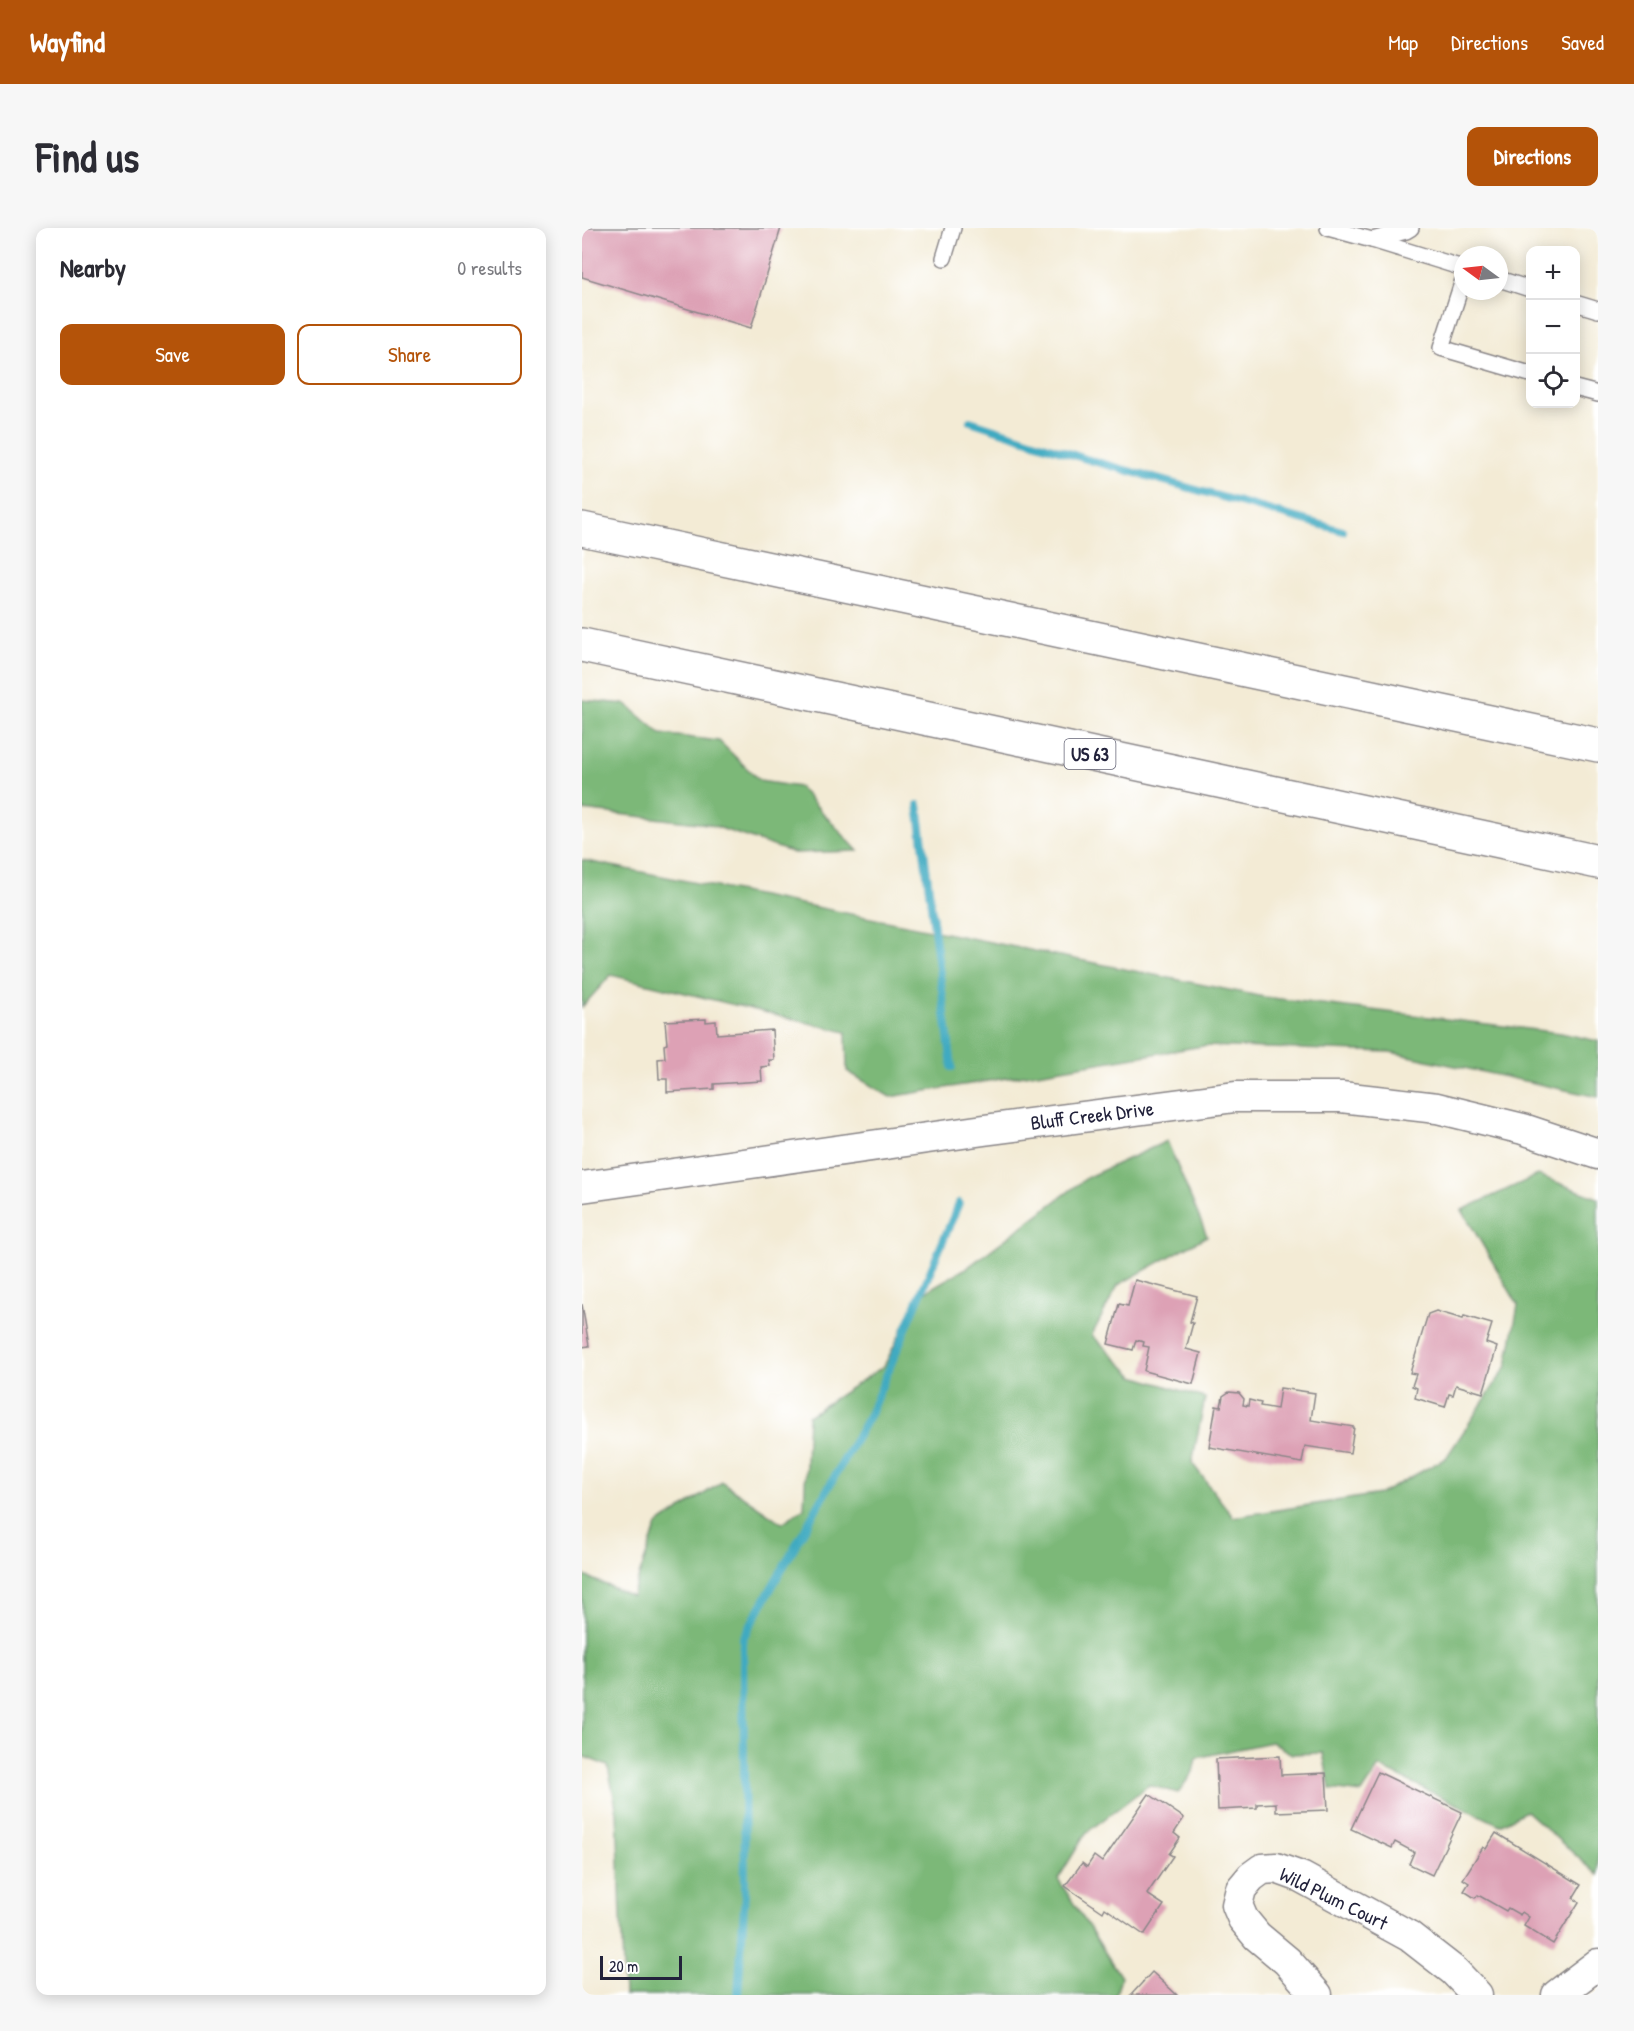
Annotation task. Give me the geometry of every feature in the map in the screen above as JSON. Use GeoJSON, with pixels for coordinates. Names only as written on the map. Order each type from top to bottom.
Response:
{"type":"FeatureCollection","features":[{"type":"Feature","properties":{"kind":"highway"},"geometry":{"type":"LineString","coordinates":[[582,529],[1598,745]]}},
{"type":"Feature","properties":{"kind":"highway","name":"US 63"},"geometry":{"type":"LineString","coordinates":[[582,645],[1598,862]]}},
{"type":"Feature","properties":{"kind":"street","name":"Bluff Creek Drive"},"geometry":{"type":"LineString","coordinates":[[582,1187],[1235,1096],[1341,1097],[1437,1108],[1514,1126],[1598,1154]]}},
{"type":"Feature","properties":{"kind":"street","name":"Wild Plum Court"},"geometry":{"type":"LineString","coordinates":[[1317,1995],[1287,1961],[1257,1936],[1243,1919],[1237,1905],[1241,1889],[1262,1869],[1276,1868],[1301,1877],[1410,1936],[1454,1971],[1477,1995]]}},
{"type":"Feature","properties":{"kind":"street"},"geometry":{"type":"LineString","coordinates":[[1557,1995],[1598,1964]]}},
{"type":"Feature","properties":{"kind":"lane"},"geometry":{"type":"LineString","coordinates":[[944,258],[953,228]]}},
{"type":"Feature","properties":{"kind":"lane"},"geometry":{"type":"LineString","coordinates":[[1328,228],[1349,231],[1454,265]]}},
{"type":"Feature","properties":{"kind":"lane"},"geometry":{"type":"LineString","coordinates":[[1372,240],[1411,228]]}},
{"type":"Feature","properties":{"kind":"lane"},"geometry":{"type":"LineString","coordinates":[[1508,282],[1526,288]]}},
{"type":"Feature","properties":{"kind":"lane"},"geometry":{"type":"LineString","coordinates":[[1457,300],[1441,348],[1526,373]]}},
{"type":"Feature","properties":{"kind":"lane"},"geometry":{"type":"LineString","coordinates":[[1580,305],[1598,310]]}},
{"type":"Feature","properties":{"kind":"lane"},"geometry":{"type":"LineString","coordinates":[[1580,389],[1598,394]]}},
{"type":"Feature","properties":{"kind":"green space"},"geometry":{"type":"Polygon","coordinates":[[[582,700],[626,704],[661,734],[719,741],[760,781],[799,787],[858,851],[794,853],[708,824],[582,810],[582,700]]]}},
{"type":"Feature","properties":{"kind":"green space"},"geometry":{"type":"Polygon","coordinates":[[[582,860],[1264,997],[1561,1033],[1598,1041],[1598,1097],[1390,1052],[1203,1046],[890,1097],[847,1071],[846,1032],[611,975],[582,1007],[582,860]]]}},
{"type":"Feature","properties":{"kind":"green space"},"geometry":{"type":"Polygon","coordinates":[[[1167,1141],[1207,1236],[1118,1285],[1092,1335],[1134,1376],[1205,1398],[1192,1463],[1233,1517],[1380,1494],[1446,1458],[1507,1366],[1518,1305],[1462,1210],[1538,1175],[1598,1198],[1598,1875],[1526,1811],[1500,1825],[1379,1767],[1362,1793],[1330,1789],[1323,1753],[1292,1754],[1271,1742],[1196,1758],[1193,1772],[1178,1793],[1149,1785],[1086,1833],[1058,1879],[1121,1977],[1116,1995],[624,1995],[617,1812],[608,1766],[582,1756],[582,1575],[632,1596],[657,1525],[722,1482],[782,1523],[804,1508],[808,1416],[884,1366],[919,1295],[968,1267],[1088,1177],[1167,1141]]]}},
{"type":"Feature","properties":{"kind":"building"},"geometry":{"type":"Polygon","coordinates":[[[582,228],[781,228],[751,328],[582,277],[582,228]]]}},
{"type":"Feature","properties":{"kind":"building"},"geometry":{"type":"Polygon","coordinates":[[[706,1019],[706,1022],[716,1021],[717,1034],[772,1030],[774,1060],[769,1060],[770,1066],[761,1067],[762,1081],[714,1084],[714,1089],[667,1092],[667,1079],[659,1079],[658,1059],[665,1058],[664,1045],[667,1044],[665,1021],[706,1019]]]}},
{"type":"Feature","properties":{"kind":"building"},"geometry":{"type":"Polygon","coordinates":[[[1135,1280],[1197,1296],[1186,1349],[1201,1353],[1193,1384],[1144,1371],[1149,1347],[1143,1346],[1144,1342],[1136,1340],[1133,1350],[1108,1344],[1119,1304],[1128,1306],[1135,1280]]]}},
{"type":"Feature","properties":{"kind":"building"},"geometry":{"type":"Polygon","coordinates":[[[582,1304],[589,1346],[582,1347],[582,1304]]]}},
{"type":"Feature","properties":{"kind":"building"},"geometry":{"type":"Polygon","coordinates":[[[1436,1311],[1492,1324],[1486,1343],[1497,1347],[1483,1393],[1456,1385],[1453,1395],[1449,1394],[1445,1407],[1415,1398],[1417,1388],[1412,1386],[1416,1374],[1410,1373],[1428,1314],[1436,1311]]]}},
{"type":"Feature","properties":{"kind":"building"},"geometry":{"type":"Polygon","coordinates":[[[1280,1388],[1315,1393],[1311,1420],[1354,1427],[1350,1453],[1305,1446],[1302,1463],[1209,1447],[1216,1406],[1221,1407],[1223,1396],[1229,1392],[1239,1393],[1244,1399],[1243,1405],[1248,1406],[1249,1400],[1261,1403],[1260,1406],[1277,1409],[1280,1388]]]}},
{"type":"Feature","properties":{"kind":"building"},"geometry":{"type":"Polygon","coordinates":[[[1280,1756],[1281,1775],[1326,1773],[1328,1810],[1276,1812],[1276,1803],[1257,1804],[1257,1808],[1218,1810],[1216,1759],[1280,1756]]]}},
{"type":"Feature","properties":{"kind":"building"},"geometry":{"type":"Polygon","coordinates":[[[1378,1772],[1462,1812],[1432,1875],[1409,1864],[1414,1852],[1395,1842],[1392,1848],[1351,1829],[1378,1772]]]}},
{"type":"Feature","properties":{"kind":"building"},"geometry":{"type":"Polygon","coordinates":[[[1149,1794],[1184,1818],[1174,1833],[1180,1838],[1169,1854],[1173,1856],[1147,1894],[1164,1905],[1144,1935],[1105,1908],[1103,1912],[1065,1886],[1082,1863],[1087,1867],[1094,1856],[1102,1862],[1149,1794]]]}},
{"type":"Feature","properties":{"kind":"building"},"geometry":{"type":"Polygon","coordinates":[[[1496,1833],[1581,1885],[1573,1898],[1579,1902],[1553,1944],[1524,1926],[1529,1917],[1522,1912],[1520,1915],[1508,1908],[1506,1911],[1478,1895],[1475,1898],[1464,1891],[1469,1883],[1463,1879],[1483,1847],[1486,1849],[1496,1833]]]}},
{"type":"Feature","properties":{"kind":"building"},"geometry":{"type":"Polygon","coordinates":[[[1152,1972],[1177,1995],[1131,1995],[1152,1972]]]}},
{"type":"Feature","properties":{"kind":"waterway"},"geometry":{"type":"LineString","coordinates":[[970,421],[1086,459],[1343,531]]}},
{"type":"Feature","properties":{"kind":"waterway"},"geometry":{"type":"LineString","coordinates":[[918,805],[952,1067]]}},
{"type":"Feature","properties":{"kind":"waterway"},"geometry":{"type":"LineString","coordinates":[[738,1995],[745,1892],[743,1638],[870,1414],[959,1203]]}}]}
